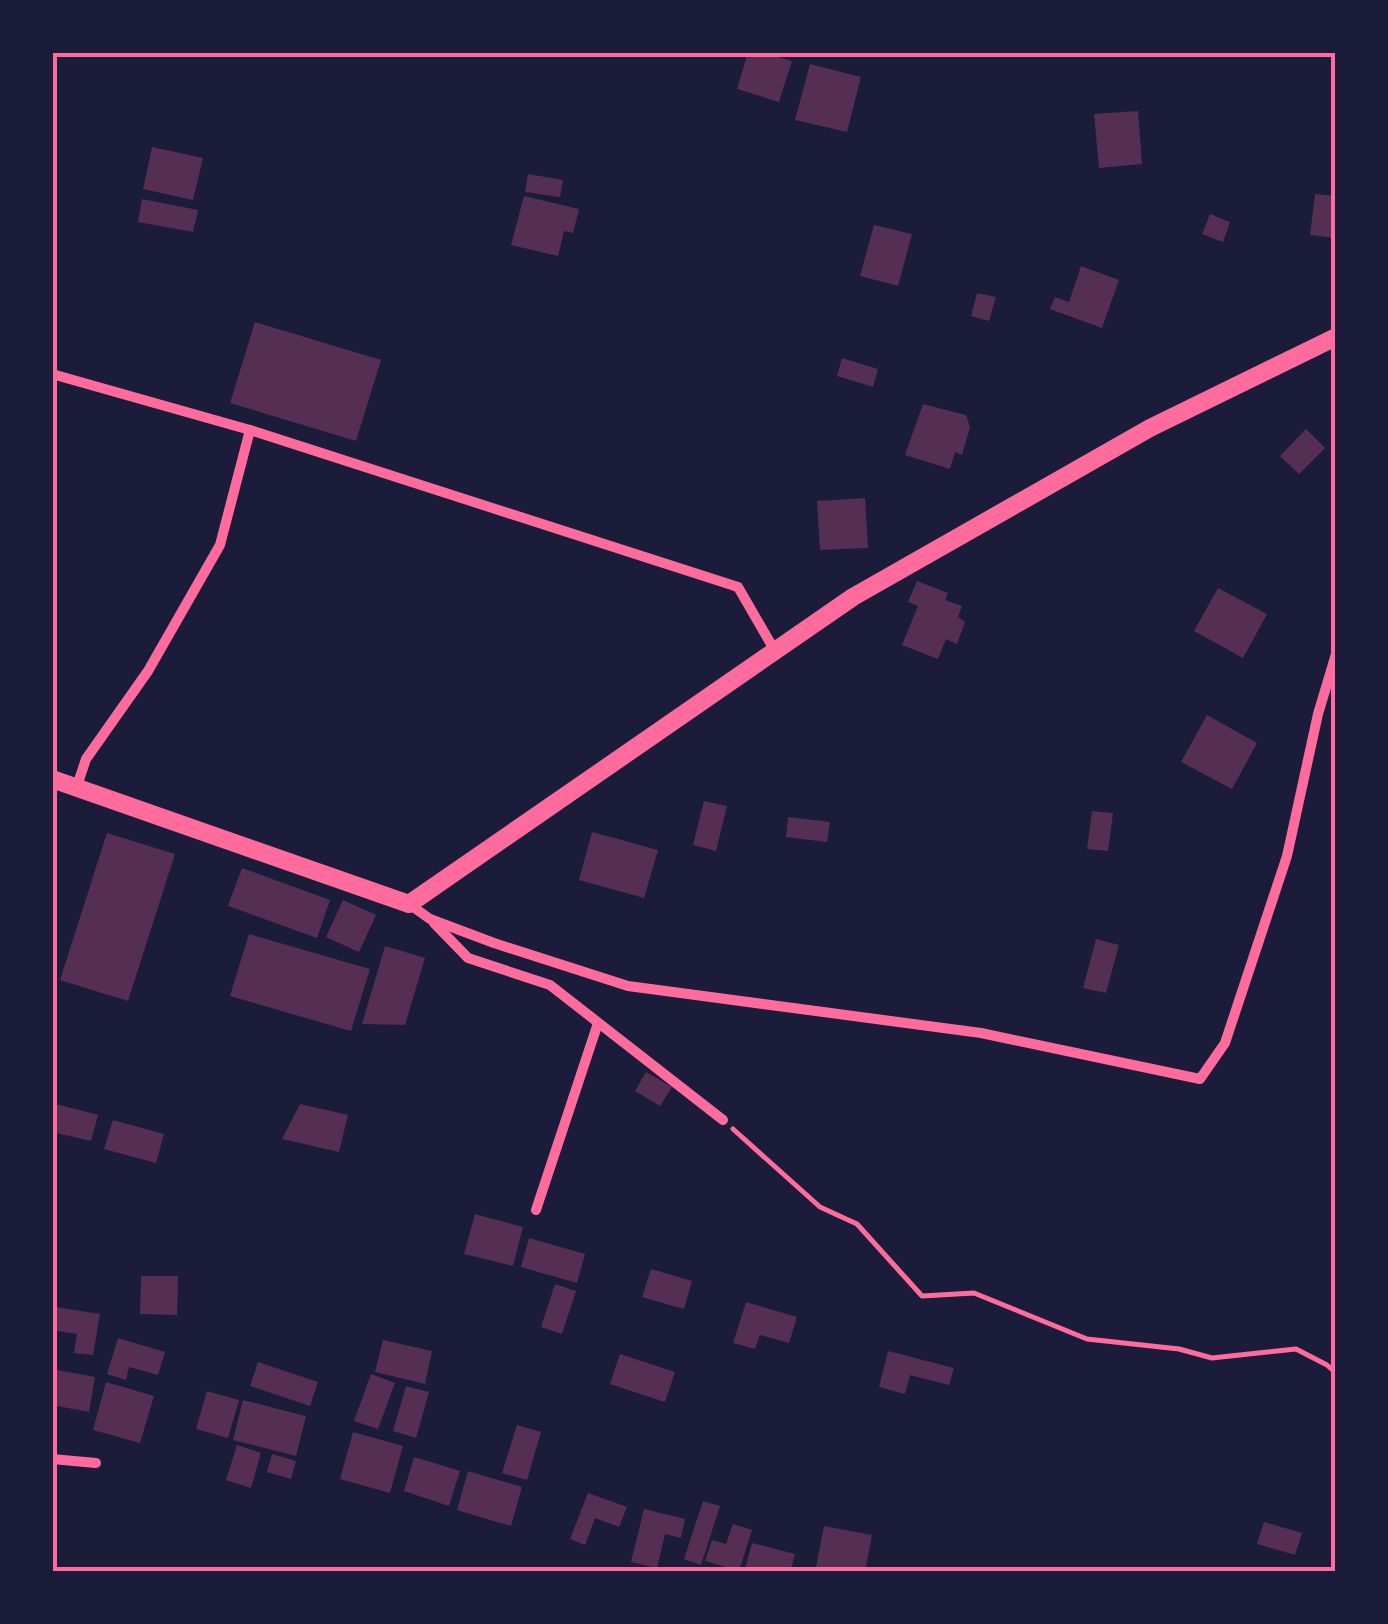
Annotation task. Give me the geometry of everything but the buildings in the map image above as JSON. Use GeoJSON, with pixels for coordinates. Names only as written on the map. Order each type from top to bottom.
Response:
{"type":"FeatureCollection","features":[{"type":"Feature","properties":{"kind":"street"},"geometry":{"type":"LineString","coordinates":[[408,904],[853,597],[1150,428],[1336,338]]}},
{"type":"Feature","properties":{"kind":"street"},"geometry":{"type":"LineString","coordinates":[[52,374],[250,430],[738,588],[776,651]]}},
{"type":"Feature","properties":{"kind":"street"},"geometry":{"type":"LineString","coordinates":[[78,786],[86,759],[148,671],[220,544],[250,430]]}},
{"type":"Feature","properties":{"kind":"street"},"geometry":{"type":"LineString","coordinates":[[430,919],[494,944],[628,986],[981,1033],[1200,1078],[1225,1042],[1286,856],[1336,654]]}},
{"type":"Feature","properties":{"kind":"street"},"geometry":{"type":"LineString","coordinates":[[52,779],[408,904],[430,919],[468,958],[550,984],[723,1120]]}},
{"type":"Feature","properties":{"kind":"street"},"geometry":{"type":"LineString","coordinates":[[536,1210],[598,1024]]}},
{"type":"Feature","properties":{"kind":"street"},"geometry":{"type":"LineString","coordinates":[[52,1460],[96,1462]]}},
{"type":"Feature","properties":{"kind":"path"},"geometry":{"type":"LineString","coordinates":[[723,1120],[820,1207],[857,1224],[922,1296],[974,1293],[1087,1338],[1179,1349],[1212,1358],[1296,1349],[1336,1374]]}}]}
